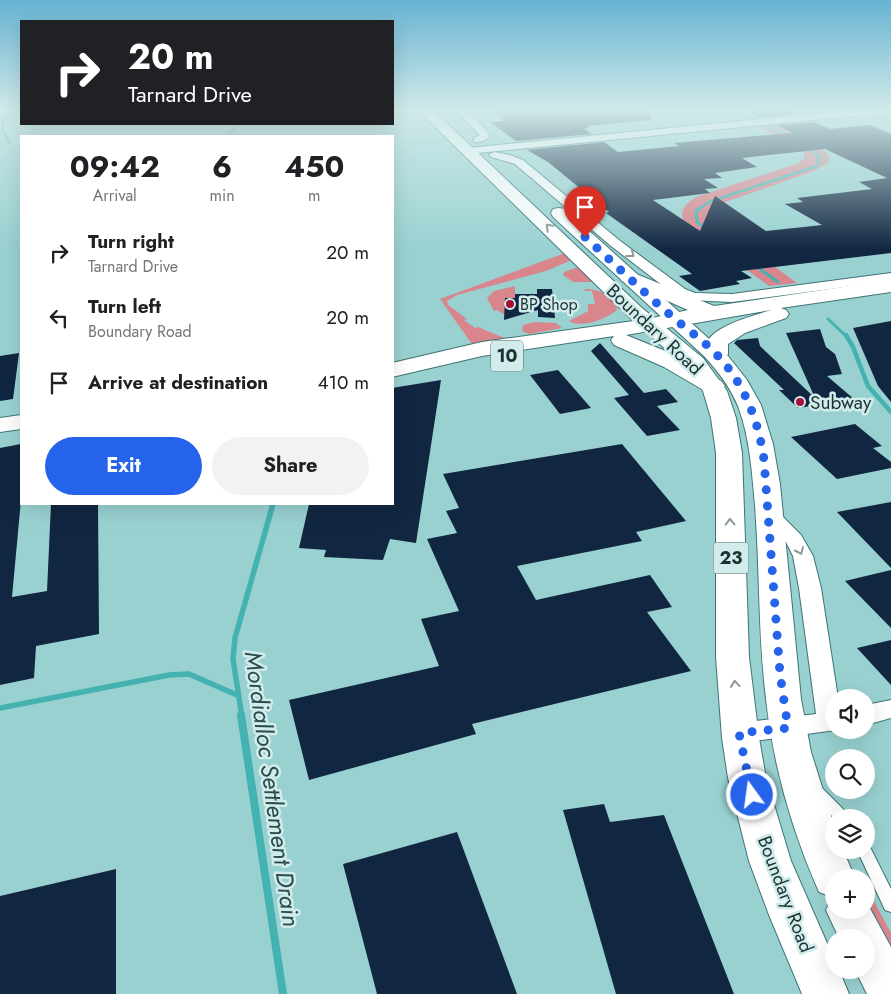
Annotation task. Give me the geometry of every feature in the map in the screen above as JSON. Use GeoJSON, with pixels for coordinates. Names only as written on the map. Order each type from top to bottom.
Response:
{"type":"FeatureCollection","features":[{"type":"Feature","properties":{"kind":"main road","name":"Boundary Road"},"geometry":{"type":"LineString","coordinates":[[488,156],[549,227],[630,308],[667,326],[716,354],[743,391],[754,414],[762,442],[780,674],[788,728],[798,778],[814,829],[830,869]]}},
{"type":"Feature","properties":{"kind":"main road","name":"Boundary Road"},"geometry":{"type":"LineString","coordinates":[[491,156],[611,250],[629,278],[667,326],[678,346],[699,367],[713,386],[726,433],[729,454],[732,622],[739,733],[747,780],[764,842],[785,902],[826,994]]}},
{"type":"Feature","properties":{"kind":"main road"},"geometry":{"type":"LineString","coordinates":[[629,278],[678,300],[710,305]]}},
{"type":"Feature","properties":{"kind":"main road","name":"10"},"geometry":{"type":"LineString","coordinates":[[394,370],[443,366],[622,340],[667,326],[710,305],[891,286]]}},
{"type":"Feature","properties":{"kind":"main road","name":"10"},"geometry":{"type":"LineString","coordinates":[[394,370],[482,349],[577,335],[783,313],[891,298]]}},
{"type":"Feature","properties":{"kind":"main road"},"geometry":{"type":"LineString","coordinates":[[577,335],[630,308]]}},
{"type":"Feature","properties":{"kind":"main road"},"geometry":{"type":"LineString","coordinates":[[716,354],[718,342],[723,337],[783,313]]}},
{"type":"Feature","properties":{"kind":"main road"},"geometry":{"type":"LineString","coordinates":[[622,340],[672,362],[713,386]]}},
{"type":"Feature","properties":{"kind":"main road"},"geometry":{"type":"LineString","coordinates":[[0,425],[20,422]]}},
{"type":"Feature","properties":{"kind":"main road"},"geometry":{"type":"LineString","coordinates":[[875,963],[891,992]]}},
{"type":"Feature","properties":{"kind":"street","name":"Boundary Road"},"geometry":{"type":"LineString","coordinates":[[611,250],[680,292],[710,305]]}},
{"type":"Feature","properties":{"kind":"street"},"geometry":{"type":"LineString","coordinates":[[760,300],[891,277]]}},
{"type":"Feature","properties":{"kind":"street"},"geometry":{"type":"LineString","coordinates":[[769,514],[794,539],[803,556],[826,689]]}},
{"type":"Feature","properties":{"kind":"street"},"geometry":{"type":"LineString","coordinates":[[875,713],[891,709]]}},
{"type":"Feature","properties":{"kind":"street"},"geometry":{"type":"LineString","coordinates":[[739,733],[825,723]]}},
{"type":"Feature","properties":{"kind":"lane"},"geometry":{"type":"LineString","coordinates":[[798,778],[822,796],[834,809]]}},
{"type":"Feature","properties":{"kind":"lane"},"geometry":{"type":"LineString","coordinates":[[868,859],[891,905]]}},
{"type":"Feature","properties":{"kind":"shaded area"},"geometry":{"type":"Polygon","coordinates":[[[804,156],[829,156],[828,163],[814,171],[717,205],[721,228],[797,283],[769,286],[697,232],[683,219],[682,212],[685,206],[696,197],[796,164],[804,159],[804,156]]]}},
{"type":"Feature","properties":{"kind":"shaded area"},"geometry":{"type":"Polygon","coordinates":[[[565,253],[572,260],[546,271],[457,295],[447,301],[448,305],[467,319],[464,320],[475,328],[478,327],[507,339],[474,347],[440,299],[565,253]]]}},
{"type":"Feature","properties":{"kind":"shaded area"},"geometry":{"type":"Polygon","coordinates":[[[578,267],[594,282],[573,282],[563,275],[564,272],[578,267]]]}},
{"type":"Feature","properties":{"kind":"shaded area"},"geometry":{"type":"Polygon","coordinates":[[[515,286],[515,298],[505,298],[505,310],[526,313],[509,318],[497,310],[494,311],[487,298],[494,291],[515,286]]]}},
{"type":"Feature","properties":{"kind":"shaded area"},"geometry":{"type":"Polygon","coordinates":[[[585,289],[606,294],[614,300],[617,310],[607,317],[594,322],[580,324],[569,321],[588,311],[588,304],[595,304],[592,291],[585,291],[585,289]]]}},
{"type":"Feature","properties":{"kind":"shaded area"},"geometry":{"type":"Polygon","coordinates":[[[534,322],[556,323],[562,328],[529,334],[522,331],[523,325],[534,322]]]}},
{"type":"Feature","properties":{"kind":"shaded area"},"geometry":{"type":"Polygon","coordinates":[[[875,903],[891,933],[891,950],[875,919],[875,903]]]}},
{"type":"Feature","properties":{"kind":"building"},"geometry":{"type":"Polygon","coordinates":[[[538,156],[757,156],[742,158],[757,167],[715,173],[722,178],[704,179],[718,188],[705,189],[710,193],[653,200],[700,231],[715,196],[766,231],[822,225],[785,204],[803,202],[797,198],[872,189],[859,182],[887,178],[841,156],[891,156],[891,253],[741,271],[752,278],[736,281],[740,284],[700,291],[679,276],[692,274],[606,213],[609,212],[548,162],[538,156]]]}},
{"type":"Feature","properties":{"kind":"building"},"geometry":{"type":"Polygon","coordinates":[[[537,289],[552,289],[555,318],[538,317],[538,310],[504,320],[505,298],[515,298],[515,294],[537,294],[537,289]]]}},
{"type":"Feature","properties":{"kind":"building"},"geometry":{"type":"Polygon","coordinates":[[[891,321],[891,402],[878,386],[853,328],[891,321]]]}},
{"type":"Feature","properties":{"kind":"building"},"geometry":{"type":"Polygon","coordinates":[[[820,329],[826,347],[835,354],[842,374],[827,376],[854,399],[798,408],[779,390],[784,390],[734,343],[737,340],[758,338],[760,346],[815,398],[786,333],[820,329]]]}},
{"type":"Feature","properties":{"kind":"building"},"geometry":{"type":"Polygon","coordinates":[[[600,343],[644,393],[666,389],[678,402],[657,406],[680,430],[647,436],[614,398],[629,395],[591,351],[600,343]]]}},
{"type":"Feature","properties":{"kind":"building"},"geometry":{"type":"Polygon","coordinates":[[[19,353],[13,399],[0,401],[0,356],[19,353]]]}},
{"type":"Feature","properties":{"kind":"building"},"geometry":{"type":"Polygon","coordinates":[[[558,370],[591,408],[560,414],[530,375],[558,370]]]}},
{"type":"Feature","properties":{"kind":"building"},"geometry":{"type":"Polygon","coordinates":[[[441,380],[416,543],[390,539],[383,560],[324,557],[326,550],[299,548],[309,505],[394,505],[394,388],[441,380]]]}},
{"type":"Feature","properties":{"kind":"building"},"geometry":{"type":"Polygon","coordinates":[[[855,424],[882,446],[873,448],[891,462],[891,468],[837,479],[791,437],[855,424]]]}},
{"type":"Feature","properties":{"kind":"building"},"geometry":{"type":"Polygon","coordinates":[[[20,444],[21,505],[12,597],[47,591],[51,505],[98,505],[99,634],[36,646],[34,678],[0,685],[0,448],[20,444]]]}},
{"type":"Feature","properties":{"kind":"building"},"geometry":{"type":"Polygon","coordinates":[[[622,444],[686,521],[636,532],[642,541],[517,566],[536,600],[650,575],[672,607],[647,612],[691,671],[472,724],[476,734],[309,780],[289,700],[439,666],[421,619],[459,611],[427,539],[457,533],[446,511],[459,508],[443,474],[622,444]]]}},
{"type":"Feature","properties":{"kind":"building"},"geometry":{"type":"Polygon","coordinates":[[[891,502],[891,568],[837,512],[891,502]]]}},
{"type":"Feature","properties":{"kind":"building"},"geometry":{"type":"Polygon","coordinates":[[[891,570],[891,628],[845,581],[891,570]]]}},
{"type":"Feature","properties":{"kind":"building"},"geometry":{"type":"Polygon","coordinates":[[[891,640],[891,685],[857,648],[891,640]]]}},
{"type":"Feature","properties":{"kind":"building"},"geometry":{"type":"Polygon","coordinates":[[[604,804],[610,822],[664,815],[734,994],[616,994],[563,810],[604,804]]]}},
{"type":"Feature","properties":{"kind":"building"},"geometry":{"type":"Polygon","coordinates":[[[457,832],[517,994],[377,994],[343,864],[457,832]]]}},
{"type":"Feature","properties":{"kind":"building"},"geometry":{"type":"Polygon","coordinates":[[[116,869],[116,994],[0,994],[0,896],[116,869]]]}},
{"type":"Feature","properties":{"kind":"waterway"},"geometry":{"type":"LineString","coordinates":[[699,209],[709,202],[817,166],[819,156]]}},
{"type":"Feature","properties":{"kind":"waterway"},"geometry":{"type":"LineString","coordinates":[[700,208],[696,211],[697,222],[707,230]]}},
{"type":"Feature","properties":{"kind":"waterway"},"geometry":{"type":"LineString","coordinates":[[756,266],[778,282]]}},
{"type":"Feature","properties":{"kind":"waterway"},"geometry":{"type":"LineString","coordinates":[[828,319],[847,337]]}},
{"type":"Feature","properties":{"kind":"waterway"},"geometry":{"type":"LineString","coordinates":[[846,335],[853,347],[868,386],[891,412]]}},
{"type":"Feature","properties":{"kind":"waterway","name":"Mordialloc Settlement Drain"},"geometry":{"type":"LineString","coordinates":[[242,717],[233,659],[235,638],[273,505]]}},
{"type":"Feature","properties":{"kind":"waterway"},"geometry":{"type":"LineString","coordinates":[[0,708],[169,675],[189,674],[237,695]]}},
{"type":"Feature","properties":{"kind":"waterway","name":"Mordialloc Settlement Drain"},"geometry":{"type":"LineString","coordinates":[[241,715],[283,994]]}},
{"type":"Feature","properties":{"kind":"place","name":"BP Shop"},"geometry":{"type":"Point","coordinates":[510,304]}},
{"type":"Feature","properties":{"kind":"place","name":"Subway"},"geometry":{"type":"Point","coordinates":[800,402]}},
{"type":"Feature","properties":{"kind":"route"},"geometry":{"type":"LineString","coordinates":[[585,237],[716,354],[743,391],[754,414],[762,442],[764,460],[780,674],[788,728],[739,733],[747,780],[752,795]]}}]}
